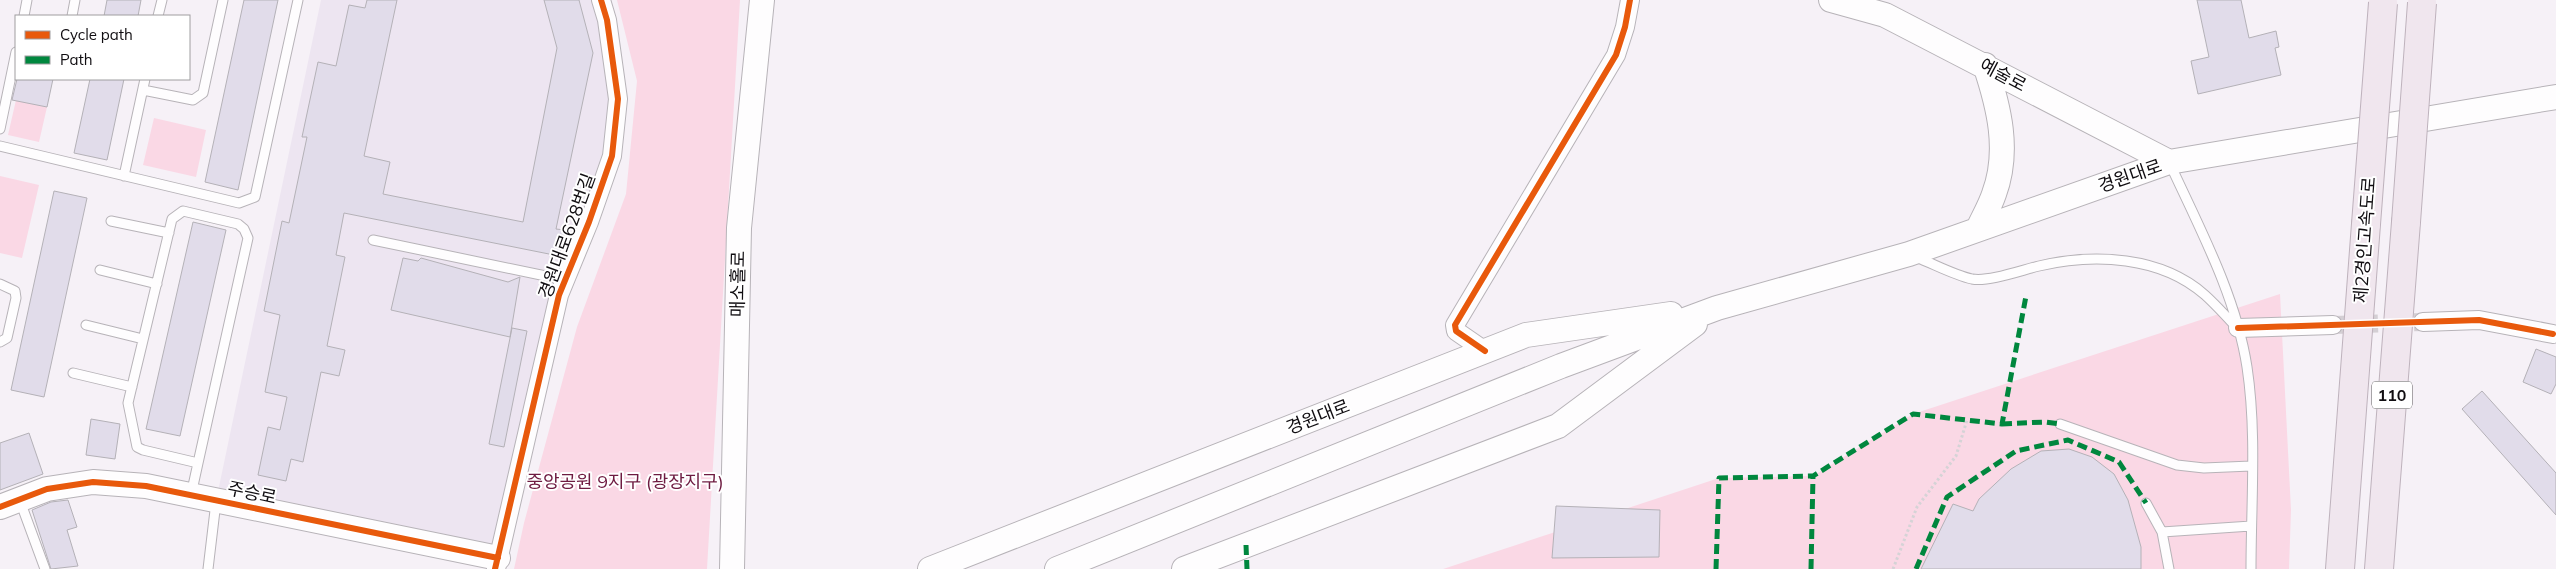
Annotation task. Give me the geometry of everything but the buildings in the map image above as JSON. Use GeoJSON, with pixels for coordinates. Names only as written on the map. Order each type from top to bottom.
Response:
{"type":"FeatureCollection","features":[{"type":"Feature","properties":{"kind":"highway","name":"제2경인고속도로"},"geometry":{"type":"LineString","coordinates":[[2340,569],[2383,2]]}},
{"type":"Feature","properties":{"kind":"highway","name":"110"},"geometry":{"type":"LineString","coordinates":[[2379,569],[2422,2]]}},
{"type":"Feature","properties":{"kind":"main road","name":"매소홀로"},"geometry":{"type":"LineString","coordinates":[[732,569],[739,228],[762,0]]}},
{"type":"Feature","properties":{"kind":"main road","name":"예술로"},"geometry":{"type":"LineString","coordinates":[[1831,0],[1886,15],[1986,65],[2169,162]]}},
{"type":"Feature","properties":{"kind":"main road"},"geometry":{"type":"LineString","coordinates":[[1978,229],[1994,194],[2001,156],[2000,116],[1986,65]]}},
{"type":"Feature","properties":{"kind":"main road","name":"경원대로"},"geometry":{"type":"LineString","coordinates":[[1057,569],[1561,366],[1717,308],[1909,254],[2169,162],[2556,97]]}},
{"type":"Feature","properties":{"kind":"main road","name":"경원대로"},"geometry":{"type":"LineString","coordinates":[[930,569],[1526,335],[1717,308]]}},
{"type":"Feature","properties":{"kind":"main road","name":"경원대로"},"geometry":{"type":"LineString","coordinates":[[1184,569],[1558,426],[1717,308]]}},
{"type":"Feature","properties":{"kind":"main road","name":"주승로"},"geometry":{"type":"LineString","coordinates":[[10,503],[47,489],[93,482],[146,486],[497,564]]}},
{"type":"Feature","properties":{"kind":"street","name":"경원대로628번길"},"geometry":{"type":"LineString","coordinates":[[497,564],[559,295],[589,222],[612,156],[618,98],[607,20],[602,0]]}},
{"type":"Feature","properties":{"kind":"street"},"geometry":{"type":"LineString","coordinates":[[1485,351],[1456,331],[1455,325],[1616,55],[1625,28],[1630,0]]}},
{"type":"Feature","properties":{"kind":"street"},"geometry":{"type":"LineString","coordinates":[[2423,322],[2479,320],[2555,335]]}},
{"type":"Feature","properties":{"kind":"street"},"geometry":{"type":"LineString","coordinates":[[2238,328],[2333,325]]}},
{"type":"Feature","properties":{"kind":"lane"},"geometry":{"type":"LineString","coordinates":[[24,15],[27,0]]}},
{"type":"Feature","properties":{"kind":"lane"},"geometry":{"type":"LineString","coordinates":[[72,15],[76,0]]}},
{"type":"Feature","properties":{"kind":"lane"},"geometry":{"type":"LineString","coordinates":[[158,15],[162,0]]}},
{"type":"Feature","properties":{"kind":"lane"},"geometry":{"type":"LineString","coordinates":[[143,90],[193,100],[203,93],[223,0]]}},
{"type":"Feature","properties":{"kind":"lane"},"geometry":{"type":"LineString","coordinates":[[0,146],[239,203],[256,198],[298,0]]}},
{"type":"Feature","properties":{"kind":"lane"},"geometry":{"type":"LineString","coordinates":[[0,128],[15,57]]}},
{"type":"Feature","properties":{"kind":"lane"},"geometry":{"type":"LineString","coordinates":[[124,176],[145,80]]}},
{"type":"Feature","properties":{"kind":"lane"},"geometry":{"type":"LineString","coordinates":[[2169,162],[2217,266],[2238,328],[2247,367],[2252,427],[2251,569]]}},
{"type":"Feature","properties":{"kind":"lane"},"geometry":{"type":"LineString","coordinates":[[190,495],[198,463],[248,238],[244,229],[238,224],[183,211],[172,219],[128,403],[138,447],[143,450],[198,463]]}},
{"type":"Feature","properties":{"kind":"lane"},"geometry":{"type":"LineString","coordinates":[[111,221],[169,233]]}},
{"type":"Feature","properties":{"kind":"lane"},"geometry":{"type":"LineString","coordinates":[[373,240],[565,280]]}},
{"type":"Feature","properties":{"kind":"lane"},"geometry":{"type":"LineString","coordinates":[[1909,254],[1973,280],[1999,276],[2070,259],[2110,258],[2134,263],[2184,281],[2205,295],[2238,328]]}},
{"type":"Feature","properties":{"kind":"lane"},"geometry":{"type":"LineString","coordinates":[[100,270],[157,284]]}},
{"type":"Feature","properties":{"kind":"lane"},"geometry":{"type":"LineString","coordinates":[[0,284],[15,291],[16,298],[7,338],[0,342]]}},
{"type":"Feature","properties":{"kind":"lane"},"geometry":{"type":"LineString","coordinates":[[86,325],[143,339]]}},
{"type":"Feature","properties":{"kind":"lane"},"geometry":{"type":"LineString","coordinates":[[73,373],[132,387]]}},
{"type":"Feature","properties":{"kind":"lane"},"geometry":{"type":"LineString","coordinates":[[2060,424],[2177,465],[2204,468],[2251,466]]}},
{"type":"Feature","properties":{"kind":"lane"},"geometry":{"type":"LineString","coordinates":[[208,569],[216,501]]}},
{"type":"Feature","properties":{"kind":"lane"},"geometry":{"type":"LineString","coordinates":[[10,503],[45,569]]}},
{"type":"Feature","properties":{"kind":"lane"},"geometry":{"type":"LineString","coordinates":[[2146,503],[2162,532],[2169,569]]}},
{"type":"Feature","properties":{"kind":"lane"},"geometry":{"type":"LineString","coordinates":[[2162,532],[2251,526]]}},
{"type":"Feature","properties":{"kind":"path"},"geometry":{"type":"LineString","coordinates":[[1893,569],[1917,507],[1956,456],[1967,420]]}},
{"type":"Feature","properties":{"kind":"shaded area"},"geometry":{"type":"Polygon","coordinates":[[[321,0],[601,0],[607,20],[612,156],[559,295],[498,558],[216,501],[321,0]]]}},
{"type":"Feature","properties":{"kind":"green space","name":"중앙공원 9지구 (광장지구)"},"geometry":{"type":"Polygon","coordinates":[[[617,0],[740,0],[707,569],[514,569],[524,523],[577,327],[626,194],[637,81],[617,0]]]}},
{"type":"Feature","properties":{"kind":"green space"},"geometry":{"type":"Polygon","coordinates":[[[16,100],[47,107],[39,142],[8,135],[16,100]]]}},
{"type":"Feature","properties":{"kind":"green space"},"geometry":{"type":"Polygon","coordinates":[[[154,118],[206,130],[196,177],[143,165],[154,118]]]}},
{"type":"Feature","properties":{"kind":"green space"},"geometry":{"type":"Polygon","coordinates":[[[0,176],[39,185],[22,258],[0,253],[0,176]]]}},
{"type":"Feature","properties":{"kind":"green space"},"geometry":{"type":"Polygon","coordinates":[[[2280,294],[2291,510],[2289,569],[1443,569],[1719,478],[1813,476],[1913,414],[2280,294]]]}},
{"type":"Feature","properties":{"kind":"tunnel"},"geometry":{"type":"LineString","coordinates":[[2333,325],[2423,322]]}},
{"type":"Feature","properties":{"kind":"marked path"},"geometry":{"type":"LineString","coordinates":[[1716,569],[1719,478],[1813,476],[1913,414],[2002,424],[2026,296]]}},
{"type":"Feature","properties":{"kind":"marked path"},"geometry":{"type":"LineString","coordinates":[[2002,424],[2045,422],[2060,424]]}},
{"type":"Feature","properties":{"kind":"marked path"},"geometry":{"type":"LineString","coordinates":[[1916,569],[1947,497],[2016,451],[2068,440],[2119,462],[2146,503]]}},
{"type":"Feature","properties":{"kind":"marked path"},"geometry":{"type":"LineString","coordinates":[[1811,569],[1813,476]]}},
{"type":"Feature","properties":{"kind":"marked path"},"geometry":{"type":"LineString","coordinates":[[1246,545],[1247,569]]}},
{"type":"Feature","properties":{"kind":"cycle path"},"geometry":{"type":"LineString","coordinates":[[495,569],[559,295],[589,222],[612,156],[618,99],[607,20],[601,0]]}},
{"type":"Feature","properties":{"kind":"cycle path"},"geometry":{"type":"LineString","coordinates":[[1485,351],[1456,331],[1455,325],[1616,55],[1625,27],[1630,0]]}},
{"type":"Feature","properties":{"kind":"cycle path"},"geometry":{"type":"LineString","coordinates":[[2238,328],[2479,320],[2553,334]]}},
{"type":"Feature","properties":{"kind":"cycle path"},"geometry":{"type":"LineString","coordinates":[[0,507],[47,489],[93,482],[146,486],[498,558]]}}]}
